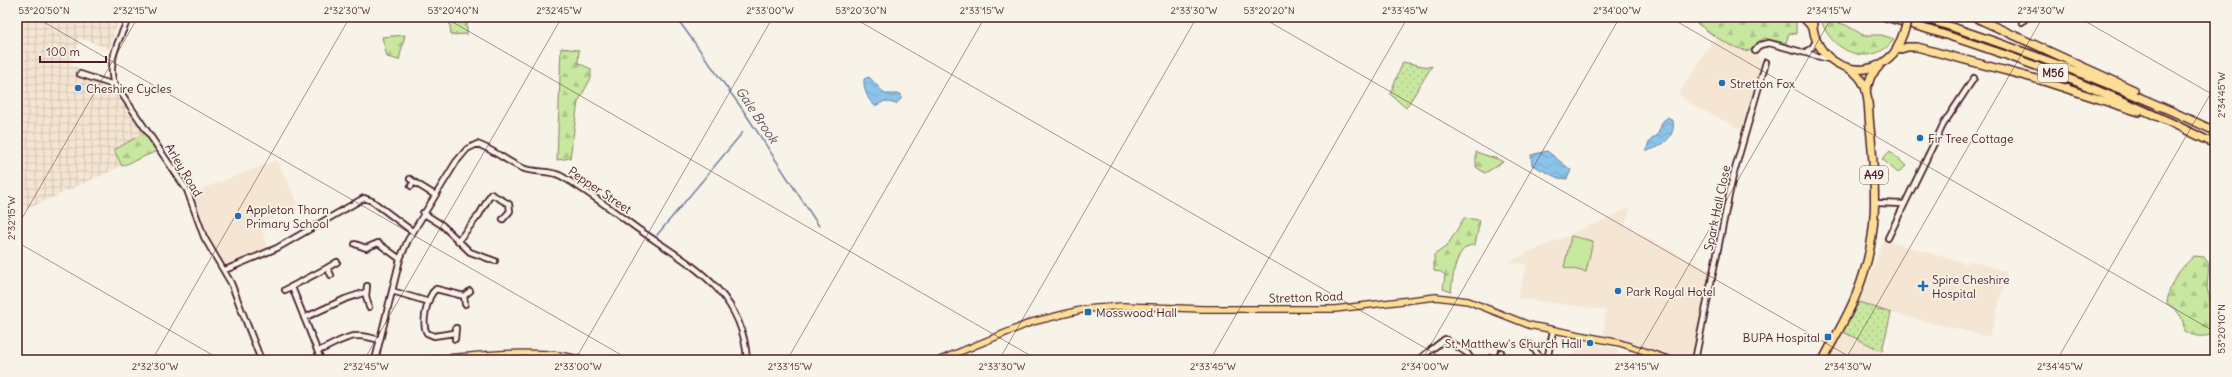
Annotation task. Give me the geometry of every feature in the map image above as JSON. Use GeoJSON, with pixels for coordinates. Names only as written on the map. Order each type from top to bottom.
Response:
{"type":"FeatureCollection","features":[{"type":"Feature","properties":{"kind":"highway","name":"M56"},"geometry":{"type":"LineString","coordinates":[[1886,17],[2027,63],[2173,123],[2215,144]]}},
{"type":"Feature","properties":{"kind":"highway"},"geometry":{"type":"LineString","coordinates":[[1807,18],[1813,30],[1816,41],[1830,60],[1848,68],[1864,69],[1880,65],[1895,51],[1905,29],[1908,17]]}},
{"type":"Feature","properties":{"kind":"highway","name":"M56"},"geometry":{"type":"LineString","coordinates":[[1921,17],[2057,64],[2178,113]]}},
{"type":"Feature","properties":{"kind":"highway","name":"M56"},"geometry":{"type":"LineString","coordinates":[[1974,17],[2110,78],[2215,131]]}},
{"type":"Feature","properties":{"kind":"highway","name":"M56"},"geometry":{"type":"LineString","coordinates":[[1895,51],[1903,48],[1917,47],[1983,64],[2173,123]]}},
{"type":"Feature","properties":{"kind":"highway","name":"A49"},"geometry":{"type":"LineString","coordinates":[[1866,91],[1872,76],[1880,65]]}},
{"type":"Feature","properties":{"kind":"highway","name":"A49"},"geometry":{"type":"LineString","coordinates":[[1823,360],[1853,303],[1863,278],[1872,242],[1876,202],[1866,91],[1859,76],[1848,68]]}},
{"type":"Feature","properties":{"kind":"main road","name":"Stretton Road"},"geometry":{"type":"LineString","coordinates":[[940,360],[1045,318],[1102,307],[1267,310],[1327,309],[1436,297],[1468,301],[1516,321],[1553,331],[1620,343],[1671,360]]}},
{"type":"Feature","properties":{"kind":"main road"},"geometry":{"type":"LineString","coordinates":[[427,360],[516,354],[564,356],[581,360]]}},
{"type":"Feature","properties":{"kind":"street","name":"Arley Road"},"geometry":{"type":"LineString","coordinates":[[129,17],[113,54],[111,72],[114,85],[149,133],[187,190],[204,237],[225,270],[261,360]]}},
{"type":"Feature","properties":{"kind":"street"},"geometry":{"type":"LineString","coordinates":[[2022,22],[2026,17]]}},
{"type":"Feature","properties":{"kind":"street"},"geometry":{"type":"LineString","coordinates":[[1807,51],[1812,48],[1816,41]]}},
{"type":"Feature","properties":{"kind":"street"},"geometry":{"type":"LineString","coordinates":[[1755,50],[1760,45],[1769,43],[1807,51],[1830,60]]}},
{"type":"Feature","properties":{"kind":"street","name":"Spark Hall Close"},"geometry":{"type":"LineString","coordinates":[[1695,360],[1733,176],[1766,62]]}},
{"type":"Feature","properties":{"kind":"street"},"geometry":{"type":"LineString","coordinates":[[80,74],[114,85]]}},
{"type":"Feature","properties":{"kind":"street"},"geometry":{"type":"LineString","coordinates":[[1888,238],[1943,125],[1974,78]]}},
{"type":"Feature","properties":{"kind":"street","name":"Pepper Street"},"geometry":{"type":"LineString","coordinates":[[375,360],[400,259],[412,231],[467,149],[477,144],[523,168],[559,175],[598,199],[671,250],[714,285],[729,302],[739,323],[746,346],[747,360]]}},
{"type":"Feature","properties":{"kind":"street"},"geometry":{"type":"LineString","coordinates":[[412,182],[435,195]]}},
{"type":"Feature","properties":{"kind":"street"},"geometry":{"type":"LineString","coordinates":[[458,241],[480,215],[492,194],[511,205],[510,210],[503,219]]}},
{"type":"Feature","properties":{"kind":"street"},"geometry":{"type":"LineString","coordinates":[[225,270],[277,248],[364,198],[372,201],[412,231]]}},
{"type":"Feature","properties":{"kind":"street"},"geometry":{"type":"LineString","coordinates":[[1876,202],[1904,204]]}},
{"type":"Feature","properties":{"kind":"street"},"geometry":{"type":"LineString","coordinates":[[423,213],[439,222],[470,252],[496,261]]}},
{"type":"Feature","properties":{"kind":"street"},"geometry":{"type":"LineString","coordinates":[[355,244],[366,248],[374,244],[382,245],[400,259]]}},
{"type":"Feature","properties":{"kind":"street"},"geometry":{"type":"LineString","coordinates":[[285,290],[337,262]]}},
{"type":"Feature","properties":{"kind":"street"},"geometry":{"type":"LineString","coordinates":[[327,268],[331,275]]}},
{"type":"Feature","properties":{"kind":"street"},"geometry":{"type":"LineString","coordinates":[[367,286],[366,292],[369,307]]}},
{"type":"Feature","properties":{"kind":"street"},"geometry":{"type":"LineString","coordinates":[[292,287],[321,360]]}},
{"type":"Feature","properties":{"kind":"street"},"geometry":{"type":"LineString","coordinates":[[454,333],[434,336],[427,333],[424,324],[429,302],[436,289],[464,296],[470,292]]}},
{"type":"Feature","properties":{"kind":"street"},"geometry":{"type":"LineString","coordinates":[[392,291],[429,302]]}},
{"type":"Feature","properties":{"kind":"street"},"geometry":{"type":"LineString","coordinates":[[304,318],[345,299],[366,292]]}},
{"type":"Feature","properties":{"kind":"street"},"geometry":{"type":"LineString","coordinates":[[464,296],[465,304]]}},
{"type":"Feature","properties":{"kind":"street"},"geometry":{"type":"LineString","coordinates":[[455,339],[454,333],[456,328]]}},
{"type":"Feature","properties":{"kind":"street"},"geometry":{"type":"LineString","coordinates":[[1547,360],[1553,331]]}},
{"type":"Feature","properties":{"kind":"street"},"geometry":{"type":"LineString","coordinates":[[318,351],[354,335],[365,335],[379,340]]}},
{"type":"Feature","properties":{"kind":"street"},"geometry":{"type":"LineString","coordinates":[[1418,360],[1445,339],[1467,353],[1472,360]]}},
{"type":"Feature","properties":{"kind":"street"},"geometry":{"type":"LineString","coordinates":[[1528,343],[1535,348],[1540,358],[1543,360]]}},
{"type":"Feature","properties":{"kind":"street"},"geometry":{"type":"LineString","coordinates":[[1494,359],[1501,352]]}},
{"type":"Feature","properties":{"kind":"shaded area"},"geometry":{"type":"Polygon","coordinates":[[[17,17],[119,17],[110,49],[80,38],[71,65],[105,79],[144,133],[115,150],[122,166],[25,210],[17,218],[17,17]]]}},
{"type":"Feature","properties":{"kind":"shaded area"},"geometry":{"type":"Polygon","coordinates":[[[1715,37],[1741,50],[1754,52],[1763,63],[1743,130],[1694,106],[1678,95],[1715,37]]]}},
{"type":"Feature","properties":{"kind":"shaded area","name":"Appleton Thorn Primary School"},"geometry":{"type":"Polygon","coordinates":[[[277,160],[298,204],[261,225],[268,252],[225,270],[208,244],[190,196],[204,188],[277,160]]]}},
{"type":"Feature","properties":{"kind":"shaded area"},"geometry":{"type":"Polygon","coordinates":[[[1630,208],[1625,226],[1710,271],[1692,360],[1679,360],[1603,335],[1606,310],[1517,298],[1527,264],[1510,263],[1510,261],[1630,208]]]}},
{"type":"Feature","properties":{"kind":"shaded area","name":"Spire Cheshire Hospital"},"geometry":{"type":"Polygon","coordinates":[[[1884,240],[1968,264],[1968,260],[2007,272],[1990,337],[1891,313],[1859,302],[1884,240]]]}},
{"type":"Feature","properties":{"kind":"shaded area"},"geometry":{"type":"Polygon","coordinates":[[[1843,332],[1882,351],[1880,360],[1828,360],[1843,332]]]}},
{"type":"Feature","properties":{"kind":"shaded area"},"geometry":{"type":"Polygon","coordinates":[[[1578,340],[1618,349],[1616,360],[1573,360],[1578,340]]]}},
{"type":"Feature","properties":{"kind":"green space"},"geometry":{"type":"Polygon","coordinates":[[[449,17],[467,17],[467,34],[451,35],[449,17]]]}},
{"type":"Feature","properties":{"kind":"green space"},"geometry":{"type":"Polygon","coordinates":[[[1689,17],[1786,17],[1796,20],[1796,34],[1789,33],[1786,43],[1764,38],[1749,51],[1732,46],[1710,33],[1689,17]]]}},
{"type":"Feature","properties":{"kind":"green space"},"geometry":{"type":"Polygon","coordinates":[[[1821,18],[1846,25],[1863,35],[1882,35],[1894,39],[1885,49],[1874,54],[1863,55],[1852,52],[1841,47],[1832,39],[1825,29],[1821,18]]]}},
{"type":"Feature","properties":{"kind":"green space"},"geometry":{"type":"Polygon","coordinates":[[[405,35],[399,60],[387,57],[382,37],[405,35]]]}},
{"type":"Feature","properties":{"kind":"green space"},"geometry":{"type":"Polygon","coordinates":[[[561,48],[579,50],[578,63],[591,69],[591,78],[578,102],[570,158],[557,160],[561,48]]]}},
{"type":"Feature","properties":{"kind":"green space"},"geometry":{"type":"Polygon","coordinates":[[[1403,62],[1428,67],[1432,66],[1406,108],[1390,94],[1403,62]]]}},
{"type":"Feature","properties":{"kind":"green space"},"geometry":{"type":"Polygon","coordinates":[[[144,133],[157,151],[122,166],[114,150],[144,133]]]}},
{"type":"Feature","properties":{"kind":"green space"},"geometry":{"type":"Polygon","coordinates":[[[1890,151],[1906,166],[1898,173],[1882,159],[1890,151]]]}},
{"type":"Feature","properties":{"kind":"green space"},"geometry":{"type":"Polygon","coordinates":[[[1476,152],[1503,162],[1485,173],[1476,167],[1476,152]]]}},
{"type":"Feature","properties":{"kind":"green space"},"geometry":{"type":"Polygon","coordinates":[[[1464,218],[1480,220],[1475,245],[1468,246],[1463,250],[1456,263],[1451,292],[1443,289],[1445,275],[1441,272],[1434,271],[1434,255],[1447,246],[1464,218]]]}},
{"type":"Feature","properties":{"kind":"green space"},"geometry":{"type":"Polygon","coordinates":[[[1571,236],[1593,241],[1586,272],[1564,267],[1571,236]]]}},
{"type":"Feature","properties":{"kind":"green space"},"geometry":{"type":"Polygon","coordinates":[[[2194,256],[2204,257],[2209,264],[2207,288],[2210,299],[2210,314],[2215,321],[2215,333],[2207,336],[2196,336],[2184,331],[2182,318],[2167,303],[2170,288],[2173,282],[2183,267],[2194,256]]]}},
{"type":"Feature","properties":{"kind":"green space"},"geometry":{"type":"Polygon","coordinates":[[[1859,302],[1891,313],[1882,351],[1843,332],[1859,302]]]}},
{"type":"Feature","properties":{"kind":"water"},"geometry":{"type":"Polygon","coordinates":[[[869,77],[885,94],[901,94],[901,99],[896,104],[885,101],[875,106],[872,104],[866,94],[864,86],[864,79],[869,77]]]}},
{"type":"Feature","properties":{"kind":"water"},"geometry":{"type":"Polygon","coordinates":[[[1668,117],[1673,121],[1670,137],[1652,150],[1646,151],[1650,142],[1657,136],[1663,121],[1668,117]]]}},
{"type":"Feature","properties":{"kind":"water"},"geometry":{"type":"Polygon","coordinates":[[[1547,151],[1571,170],[1567,179],[1558,178],[1532,165],[1531,155],[1547,151]]]}},
{"type":"Feature","properties":{"kind":"waterway","name":"Gale Brook"},"geometry":{"type":"LineString","coordinates":[[676,17],[743,110],[819,226]]}},
{"type":"Feature","properties":{"kind":"waterway"},"geometry":{"type":"LineString","coordinates":[[657,235],[743,132]]}},
{"type":"Feature","properties":{"kind":"place","name":"Stretton Fox"},"geometry":{"type":"Point","coordinates":[1722,83]}},
{"type":"Feature","properties":{"kind":"place","name":"Cheshire Cycles"},"geometry":{"type":"Point","coordinates":[78,88]}},
{"type":"Feature","properties":{"kind":"place","name":"Fir Tree Cottage"},"geometry":{"type":"Point","coordinates":[1920,138]}},
{"type":"Feature","properties":{"kind":"place","name":"Appleton Thorn Primary School"},"geometry":{"type":"Point","coordinates":[238,216]}},
{"type":"Feature","properties":{"kind":"place","name":"Spire Cheshire Hospital"},"geometry":{"type":"Point","coordinates":[1923,286]}},
{"type":"Feature","properties":{"kind":"place","name":"Park Royal Hotel"},"geometry":{"type":"Point","coordinates":[1618,291]}},
{"type":"Feature","properties":{"kind":"place","name":"Mosswood Hall"},"geometry":{"type":"Point","coordinates":[1088,312]}},
{"type":"Feature","properties":{"kind":"place","name":"BUPA Hospital"},"geometry":{"type":"Point","coordinates":[1828,337]}},
{"type":"Feature","properties":{"kind":"place","name":"St. Matthew's Church Hall"},"geometry":{"type":"Point","coordinates":[1590,343]}}]}
